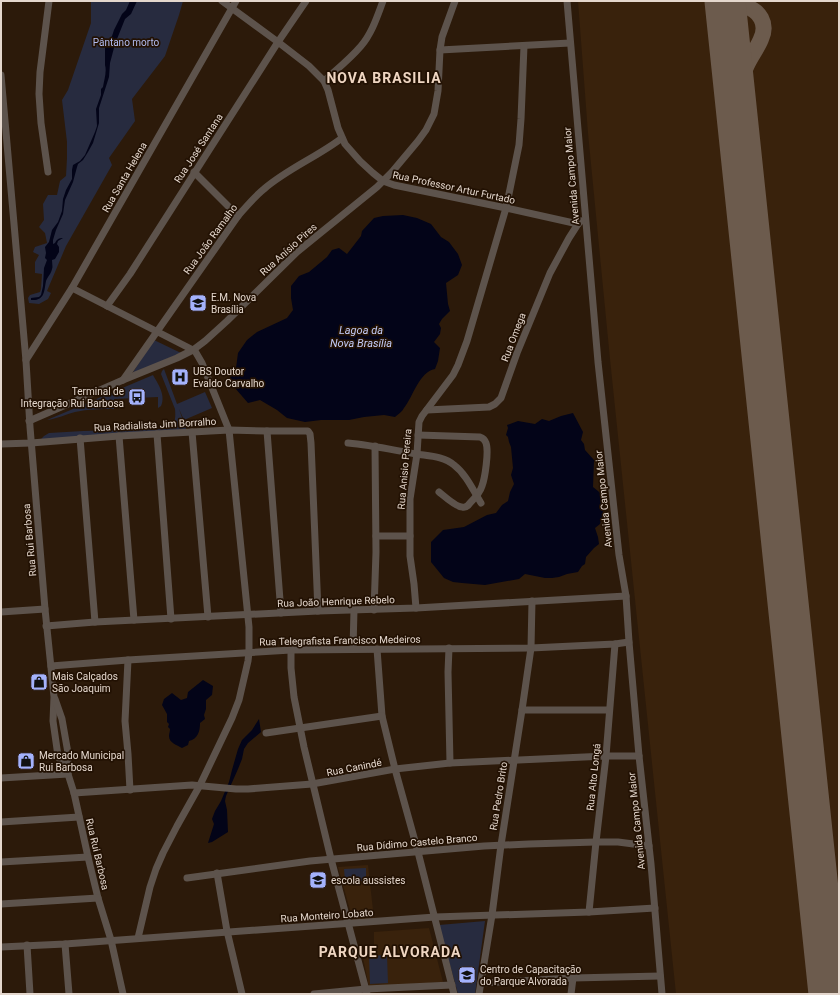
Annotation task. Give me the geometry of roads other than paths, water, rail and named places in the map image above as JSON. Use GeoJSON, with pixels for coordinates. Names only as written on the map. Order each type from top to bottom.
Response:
{"type":"FeatureCollection","features":[{"type":"Feature","properties":{"kind":"street"},"geometry":{"type":"LineString","coordinates":[[48,172],[41,123],[39,94],[40,72],[49,1]]}},
{"type":"Feature","properties":{"kind":"street","name":"Rua Professor Artur Furtado"},"geometry":{"type":"LineString","coordinates":[[222,1],[309,66],[324,81],[332,102],[342,138],[360,161],[383,181],[394,185],[578,224]]}},
{"type":"Feature","properties":{"kind":"street","name":"Rua Santa Helena"},"geometry":{"type":"LineString","coordinates":[[26,361],[72,288],[236,1]]}},
{"type":"Feature","properties":{"kind":"street","name":"Rua José Santana"},"geometry":{"type":"LineString","coordinates":[[107,306],[130,274],[194,172],[306,1]]}},
{"type":"Feature","properties":{"kind":"street"},"geometry":{"type":"LineString","coordinates":[[324,81],[361,46],[373,27],[383,1]]}},
{"type":"Feature","properties":{"kind":"street","name":"Rua Anísio Pires"},"geometry":{"type":"LineString","coordinates":[[30,421],[123,380],[178,358],[193,350],[226,322],[297,252],[383,181],[413,148],[432,120],[437,105],[442,37],[455,1]]}},
{"type":"Feature","properties":{"kind":"street","name":"Avenida Campo Maior"},"geometry":{"type":"LineString","coordinates":[[566,1],[599,370],[619,555],[626,596],[639,756],[655,908],[662,994]]}},
{"type":"Feature","properties":{"kind":"street"},"geometry":{"type":"LineString","coordinates":[[440,50],[570,43]]}},
{"type":"Feature","properties":{"kind":"street","name":"Rua Anisio Pereira"},"geometry":{"type":"LineString","coordinates":[[416,608],[410,556],[410,498],[417,454],[419,422],[453,375],[463,353],[506,208],[519,145],[524,46]]}},
{"type":"Feature","properties":{"kind":"street","name":"Rua Rui Barbosa"},"geometry":{"type":"LineString","coordinates":[[1,75],[4,134],[26,361],[44,609],[54,697],[53,721],[58,756],[68,774],[74,794],[98,898],[111,940],[123,994]]}},
{"type":"Feature","properties":{"kind":"street","name":"Rua João Ramalho"},"geometry":{"type":"LineString","coordinates":[[123,380],[156,331],[248,204],[264,189],[278,179],[321,153],[342,138]]}},
{"type":"Feature","properties":{"kind":"street"},"geometry":{"type":"LineString","coordinates":[[194,172],[238,216]]}},
{"type":"Feature","properties":{"kind":"street","name":"Rua Omega"},"geometry":{"type":"LineString","coordinates":[[428,410],[489,406],[498,402],[504,391],[517,353],[550,273],[578,224],[585,218]]}},
{"type":"Feature","properties":{"kind":"street"},"geometry":{"type":"LineString","coordinates":[[72,288],[195,351],[202,363],[230,430],[248,614],[249,652],[243,685],[232,718],[200,785],[156,869],[150,887],[138,938]]}},
{"type":"Feature","properties":{"kind":"street","name":"Rua Radialista Jim Borralho"},"geometry":{"type":"LineString","coordinates":[[1,444],[230,430],[303,430],[309,432],[312,451],[318,611]]}},
{"type":"Feature","properties":{"kind":"street"},"geometry":{"type":"LineString","coordinates":[[267,431],[281,613]]}},
{"type":"Feature","properties":{"kind":"street"},"geometry":{"type":"LineString","coordinates":[[192,432],[208,617]]}},
{"type":"Feature","properties":{"kind":"street"},"geometry":{"type":"LineString","coordinates":[[157,434],[171,619]]}},
{"type":"Feature","properties":{"kind":"street"},"geometry":{"type":"LineString","coordinates":[[418,435],[482,438],[486,442],[486,470],[479,499],[462,508],[439,492]]}},
{"type":"Feature","properties":{"kind":"street"},"geometry":{"type":"LineString","coordinates":[[119,436],[134,620]]}},
{"type":"Feature","properties":{"kind":"street"},"geometry":{"type":"LineString","coordinates":[[80,438],[95,622]]}},
{"type":"Feature","properties":{"kind":"street"},"geometry":{"type":"LineString","coordinates":[[348,442],[441,459],[453,464],[461,471],[479,499]]}},
{"type":"Feature","properties":{"kind":"street"},"geometry":{"type":"LineString","coordinates":[[374,610],[376,536],[375,446]]}},
{"type":"Feature","properties":{"kind":"street"},"geometry":{"type":"LineString","coordinates":[[376,536],[410,536]]}},
{"type":"Feature","properties":{"kind":"street","name":"Rua João Henrique Rebelo"},"geometry":{"type":"LineString","coordinates":[[46,626],[248,614],[416,608],[626,596]]}},
{"type":"Feature","properties":{"kind":"street","name":"Rua Pedro Brito"},"geometry":{"type":"LineString","coordinates":[[479,994],[492,916],[501,845],[531,648],[532,601]]}},
{"type":"Feature","properties":{"kind":"street"},"geometry":{"type":"LineString","coordinates":[[1,612],[44,609]]}},
{"type":"Feature","properties":{"kind":"street"},"geometry":{"type":"LineString","coordinates":[[353,649],[354,610]]}},
{"type":"Feature","properties":{"kind":"street","name":"Rua Telegrafista Francisco Medeiros"},"geometry":{"type":"LineString","coordinates":[[51,666],[291,650],[531,648],[629,642]]}},
{"type":"Feature","properties":{"kind":"street","name":"Rua Alto Longá"},"geometry":{"type":"LineString","coordinates":[[589,912],[606,756],[615,644]]}},
{"type":"Feature","properties":{"kind":"street"},"geometry":{"type":"LineString","coordinates":[[449,648],[448,672],[450,763]]}},
{"type":"Feature","properties":{"kind":"street"},"geometry":{"type":"LineString","coordinates":[[377,649],[382,716],[454,994]]}},
{"type":"Feature","properties":{"kind":"street"},"geometry":{"type":"LineString","coordinates":[[291,650],[294,697],[312,784],[367,992]]}},
{"type":"Feature","properties":{"kind":"street"},"geometry":{"type":"LineString","coordinates":[[128,660],[125,721],[130,790]]}},
{"type":"Feature","properties":{"kind":"street"},"geometry":{"type":"LineString","coordinates":[[522,710],[609,710]]}},
{"type":"Feature","properties":{"kind":"street"},"geometry":{"type":"LineString","coordinates":[[266,733],[382,716]]}},
{"type":"Feature","properties":{"kind":"street","name":"Rua Canindé"},"geometry":{"type":"LineString","coordinates":[[74,794],[192,785],[248,789],[312,784],[395,769],[450,763],[606,756],[639,756]]}},
{"type":"Feature","properties":{"kind":"street"},"geometry":{"type":"LineString","coordinates":[[1,778],[68,774]]}},
{"type":"Feature","properties":{"kind":"street"},"geometry":{"type":"LineString","coordinates":[[1,822],[79,817]]}},
{"type":"Feature","properties":{"kind":"street","name":"Rua Dídimo Castelo Branco"},"geometry":{"type":"LineString","coordinates":[[187,878],[331,859],[501,845],[618,842],[649,846]]}},
{"type":"Feature","properties":{"kind":"street"},"geometry":{"type":"LineString","coordinates":[[1,862],[88,857]]}},
{"type":"Feature","properties":{"kind":"street"},"geometry":{"type":"LineString","coordinates":[[217,873],[227,931],[242,994]]}},
{"type":"Feature","properties":{"kind":"street"},"geometry":{"type":"LineString","coordinates":[[1,904],[98,898]]}},
{"type":"Feature","properties":{"kind":"street","name":"Rua Monteiro Lobato"},"geometry":{"type":"LineString","coordinates":[[1,947],[65,944],[435,917],[492,916],[655,908]]}},
{"type":"Feature","properties":{"kind":"street"},"geometry":{"type":"LineString","coordinates":[[65,944],[69,994]]}},
{"type":"Feature","properties":{"kind":"street"},"geometry":{"type":"LineString","coordinates":[[27,945],[30,994]]}},
{"type":"Feature","properties":{"kind":"street"},"geometry":{"type":"LineString","coordinates":[[481,982],[660,976]]}},
{"type":"Feature","properties":{"kind":"street"},"geometry":{"type":"LineString","coordinates":[[571,994],[573,978]]}},
{"type":"Feature","properties":{"kind":"street"},"geometry":{"type":"LineString","coordinates":[[314,994],[367,992],[452,985]]}},
{"type":"Feature","properties":{"kind":"water"},"geometry":{"type":"Polygon","coordinates":[[[130,1],[137,1],[131,14],[125,19],[115,44],[110,63],[109,77],[99,108],[99,123],[93,143],[83,160],[78,164],[73,182],[65,200],[63,214],[53,240],[53,244],[58,239],[63,238],[58,241],[57,244],[59,247],[59,252],[55,259],[52,260],[51,272],[46,281],[43,295],[39,299],[31,300],[31,298],[39,297],[41,295],[44,268],[47,260],[45,258],[45,247],[49,242],[52,230],[58,222],[62,211],[63,199],[72,179],[73,165],[80,161],[85,155],[97,126],[96,109],[106,73],[105,46],[112,36],[130,1]]]}},
{"type":"Feature","properties":{"kind":"water","name":"Lagoa da Nova Brasília"},"geometry":{"type":"Polygon","coordinates":[[[403,215],[417,218],[431,224],[441,237],[449,242],[458,254],[462,265],[458,275],[446,283],[450,311],[439,324],[441,328],[440,334],[434,342],[440,348],[435,369],[429,371],[421,380],[402,411],[395,417],[384,415],[349,420],[321,420],[305,422],[287,418],[260,400],[248,403],[235,388],[230,377],[236,368],[238,353],[247,340],[257,332],[287,318],[293,310],[291,286],[299,276],[309,272],[327,257],[332,250],[339,248],[347,254],[361,236],[362,231],[374,218],[403,215]]]}},
{"type":"Feature","properties":{"kind":"water"},"geometry":{"type":"Polygon","coordinates":[[[573,413],[583,432],[581,440],[584,444],[585,450],[594,460],[593,487],[604,496],[603,514],[600,524],[595,528],[599,544],[586,557],[585,564],[578,572],[559,577],[545,578],[525,574],[519,579],[485,585],[453,582],[444,578],[431,562],[431,542],[443,530],[464,527],[487,515],[496,513],[502,505],[508,501],[514,484],[511,475],[513,468],[511,447],[506,435],[508,428],[507,425],[518,421],[535,424],[542,419],[549,421],[573,413]]]}},
{"type":"Feature","properties":{"kind":"water"},"geometry":{"type":"Polygon","coordinates":[[[203,680],[213,686],[212,695],[206,700],[204,715],[205,719],[200,723],[199,732],[196,737],[189,741],[188,745],[182,748],[174,744],[169,738],[170,729],[167,722],[167,714],[162,705],[164,699],[172,693],[181,700],[187,698],[188,692],[203,680]]]}},
{"type":"Feature","properties":{"kind":"water"},"geometry":{"type":"Polygon","coordinates":[[[259,719],[261,732],[248,743],[244,749],[242,759],[226,796],[225,801],[228,832],[208,843],[214,824],[212,819],[229,782],[238,749],[242,740],[252,730],[259,719]]]}},
{"type":"Feature","properties":{"kind":"place","name":"E.M. Nova Brasília"},"geometry":{"type":"Point","coordinates":[198,303]}},
{"type":"Feature","properties":{"kind":"place","name":"UBS Doutor Evaldo Carvalho"},"geometry":{"type":"Point","coordinates":[180,377]}},
{"type":"Feature","properties":{"kind":"place","name":"Terminal de Integração Rui Barbosa"},"geometry":{"type":"Point","coordinates":[137,397]}},
{"type":"Feature","properties":{"kind":"place","name":"Mais Calçados São Joaquim"},"geometry":{"type":"Point","coordinates":[39,682]}},
{"type":"Feature","properties":{"kind":"place","name":"Mercado Municipal Rui Barbosa"},"geometry":{"type":"Point","coordinates":[26,761]}},
{"type":"Feature","properties":{"kind":"place","name":"escola aussistes"},"geometry":{"type":"Point","coordinates":[318,880]}},
{"type":"Feature","properties":{"kind":"place","name":"Centro de Capacitação do Parque Alvorada"},"geometry":{"type":"Point","coordinates":[467,975]}},
{"type":"Feature","properties":{"kind":"district","name":"NOVA BRASILIA"},"geometry":{"type":"Point","coordinates":[384,78]}},
{"type":"Feature","properties":{"kind":"district","name":"PARQUE ALVORADA"},"geometry":{"type":"Point","coordinates":[390,952]}},
{"type":"Feature","properties":{"kind":"park label","name":"Pântano morto"},"geometry":{"type":"Point","coordinates":[126,42]}}]}
